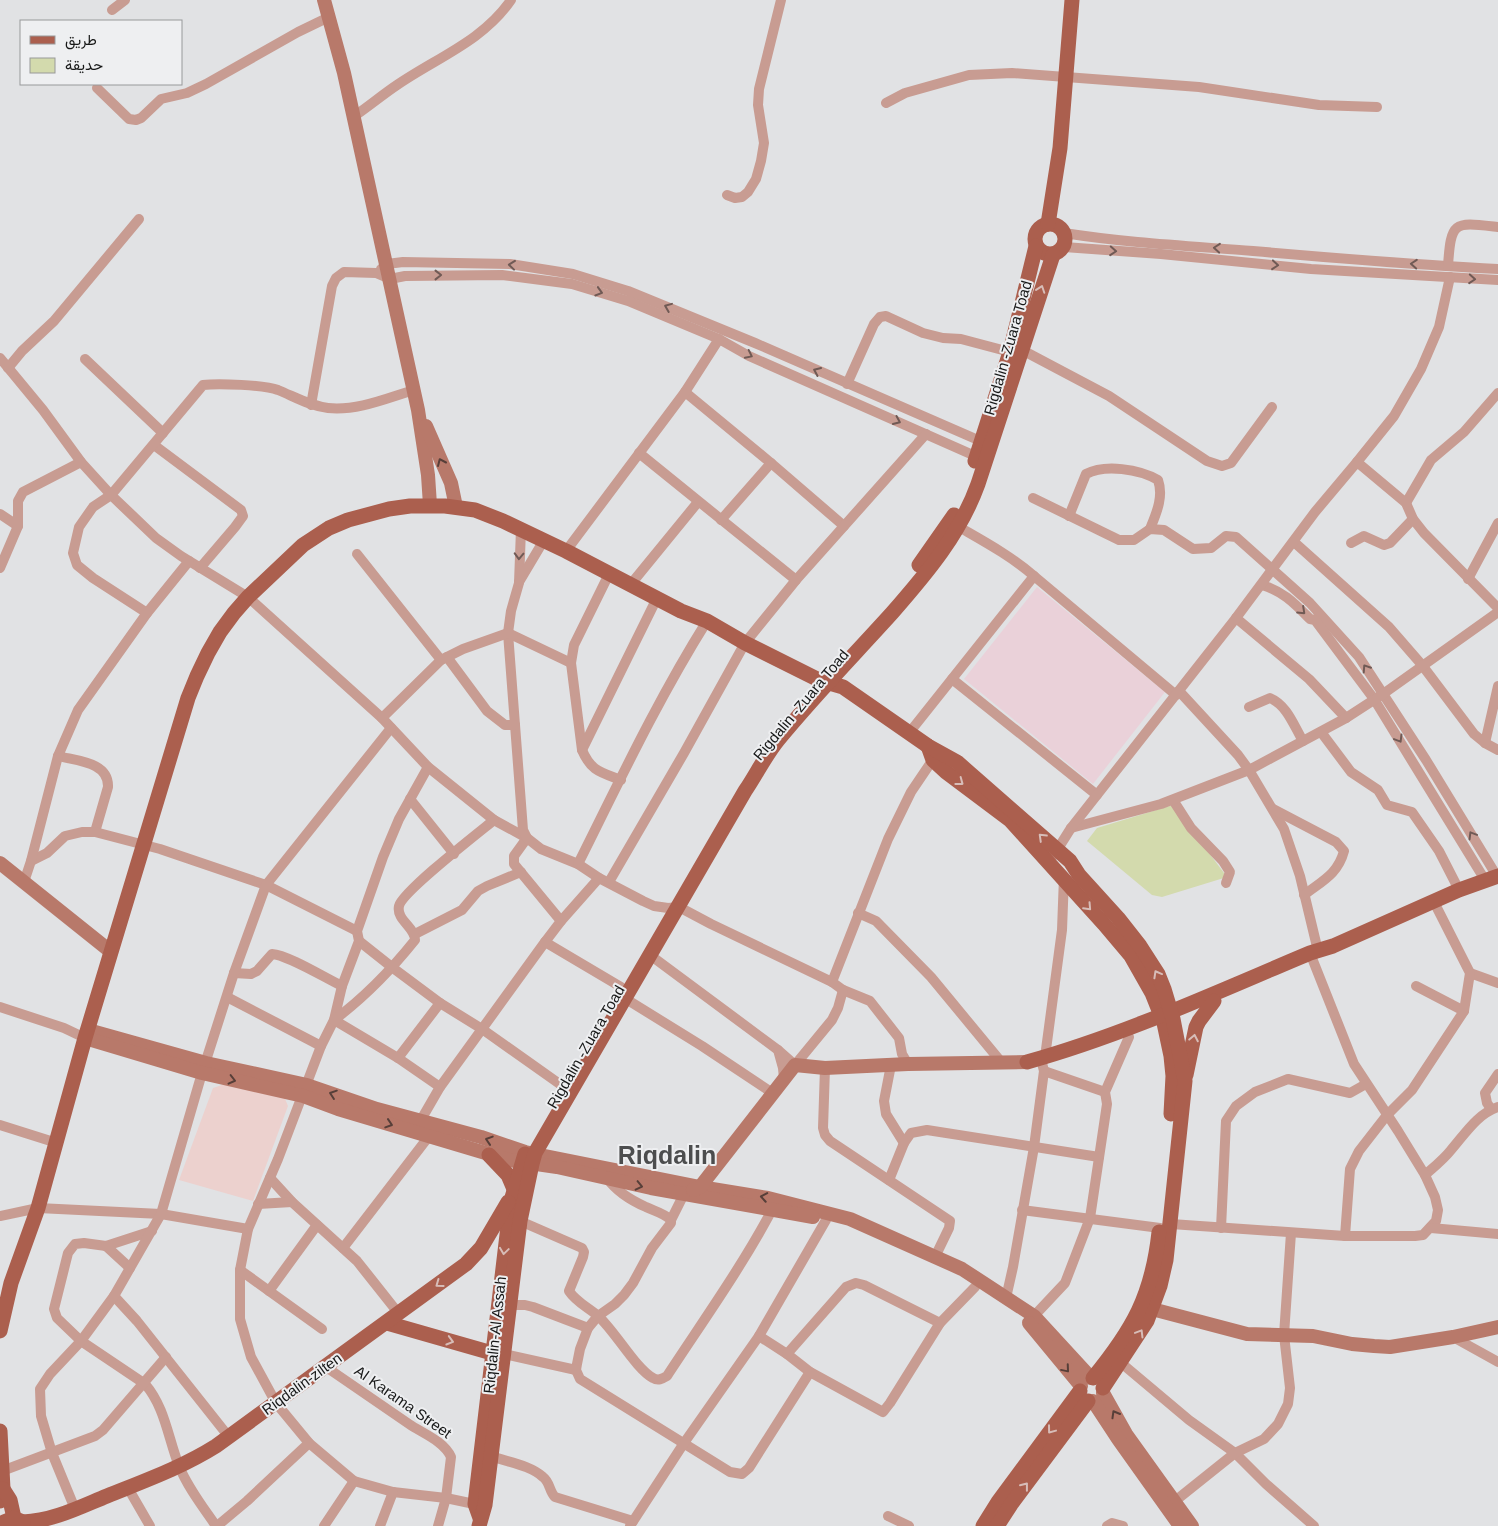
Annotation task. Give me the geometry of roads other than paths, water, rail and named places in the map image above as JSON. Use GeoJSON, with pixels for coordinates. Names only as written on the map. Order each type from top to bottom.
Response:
{"type":"FeatureCollection","features":[{"type":"Feature","properties":{"kind":"main road"},"geometry":{"type":"LineString","coordinates":[[1048,224],[1060,148],[1072,0]]}},
{"type":"Feature","properties":{"kind":"main road"},"geometry":{"type":"LineString","coordinates":[[1048,224],[1058,226],[1060,245],[1043,253],[1036,246],[1037,232],[1048,224]]}},
{"type":"Feature","properties":{"kind":"main road","name":"Rigdalin -Zuara Toad"},"geometry":{"type":"LineString","coordinates":[[529,1158],[673,907],[777,742],[824,681],[905,583],[945,529],[964,497],[983,451],[1016,351],[1060,245]]}},
{"type":"Feature","properties":{"kind":"main road","name":"Rigdalin -Zuara Toad"},"geometry":{"type":"LineString","coordinates":[[1016,351],[1036,246]]}},
{"type":"Feature","properties":{"kind":"main road","name":"Rigdalin -Zuara Toad"},"geometry":{"type":"LineString","coordinates":[[824,681],[924,576],[959,527],[971,503],[983,451]]}},
{"type":"Feature","properties":{"kind":"main road"},"geometry":{"type":"LineString","coordinates":[[0,1331],[11,1283],[38,1208],[110,951],[188,698],[197,676],[220,632],[248,597],[303,545],[329,528],[348,520],[389,509],[430,505],[456,507],[490,515],[566,550],[681,611],[707,621],[744,643],[824,681],[842,687],[908,733],[933,753],[957,762],[1023,818],[1052,856],[1064,879],[1131,956],[1167,1017],[1185,1081]]}},
{"type":"Feature","properties":{"kind":"main road"},"geometry":{"type":"LineString","coordinates":[[997,1526],[1091,1389],[1118,1346],[1147,1307],[1160,1286],[1166,1260],[1165,1226],[1173,1097],[1164,989],[1158,974],[1140,946],[1070,861],[1052,856]]}},
{"type":"Feature","properties":{"kind":"main road"},"geometry":{"type":"LineString","coordinates":[[1039,1063],[1214,1001],[1459,890],[1495,878]]}},
{"type":"Feature","properties":{"kind":"main road","name":"Rigdalin -Zuara Toad"},"geometry":{"type":"LineString","coordinates":[[623,993],[650,955],[673,907]]}},
{"type":"Feature","properties":{"kind":"main road"},"geometry":{"type":"LineString","coordinates":[[1039,1063],[1104,1047],[1144,1031],[1167,1017],[1313,955]]}},
{"type":"Feature","properties":{"kind":"main road"},"geometry":{"type":"LineString","coordinates":[[1165,1226],[1185,1081],[1196,1027],[1214,1001]]}},
{"type":"Feature","properties":{"kind":"main road"},"geometry":{"type":"LineString","coordinates":[[1144,1031],[1158,1032],[1167,1040]]}},
{"type":"Feature","properties":{"kind":"main road"},"geometry":{"type":"LineString","coordinates":[[489,1155],[508,1174],[514,1191]]}},
{"type":"Feature","properties":{"kind":"main road","name":"Riqdalin-Al Assah"},"geometry":{"type":"LineString","coordinates":[[480,1513],[491,1456],[499,1346],[502,1266],[514,1191],[529,1158]]}},
{"type":"Feature","properties":{"kind":"main road","name":"Riqdalin-Al Assah"},"geometry":{"type":"LineString","coordinates":[[480,1513],[499,1346],[510,1305],[529,1158]]}},
{"type":"Feature","properties":{"kind":"main road","name":"Riqdalin-zilten"},"geometry":{"type":"LineString","coordinates":[[13,1523],[44,1523],[199,1457],[399,1314],[473,1257],[481,1248],[514,1191]]}},
{"type":"Feature","properties":{"kind":"main road"},"geometry":{"type":"LineString","coordinates":[[983,1526],[998,1502],[1091,1389],[1120,1362],[1140,1334],[1147,1307]]}},
{"type":"Feature","properties":{"kind":"main road"},"geometry":{"type":"LineString","coordinates":[[386,1323],[499,1346]]}},
{"type":"Feature","properties":{"kind":"main road"},"geometry":{"type":"LineString","coordinates":[[0,1431],[2,1495],[10,1500],[13,1523]]}},
{"type":"Feature","properties":{"kind":"main road"},"geometry":{"type":"LineString","coordinates":[[0,1506],[13,1523]]}},
{"type":"Feature","properties":{"kind":"street"},"geometry":{"type":"LineString","coordinates":[[112,10],[125,0]]}},
{"type":"Feature","properties":{"kind":"street"},"geometry":{"type":"LineString","coordinates":[[324,0],[344,73],[414,390],[428,475],[430,505]]}},
{"type":"Feature","properties":{"kind":"street"},"geometry":{"type":"LineString","coordinates":[[353,117],[397,85],[462,46],[490,26],[511,0]]}},
{"type":"Feature","properties":{"kind":"street"},"geometry":{"type":"LineString","coordinates":[[727,195],[735,198],[742,197],[748,192],[756,179],[761,161],[764,143],[758,105],[759,89],[781,0]]}},
{"type":"Feature","properties":{"kind":"street"},"geometry":{"type":"LineString","coordinates":[[96,88],[129,119],[136,120],[141,118],[161,99],[187,93],[206,84],[328,17]]}},
{"type":"Feature","properties":{"kind":"street"},"geometry":{"type":"LineString","coordinates":[[886,103],[905,93],[970,76],[1012,73],[1199,87],[1319,105],[1377,107]]}},
{"type":"Feature","properties":{"kind":"street"},"geometry":{"type":"LineString","coordinates":[[8,368],[22,351],[54,321],[139,219]]}},
{"type":"Feature","properties":{"kind":"street"},"geometry":{"type":"LineString","coordinates":[[1448,266],[1450,240],[1454,229],[1465,223],[1498,227]]}},
{"type":"Feature","properties":{"kind":"street"},"geometry":{"type":"LineString","coordinates":[[1060,245],[1092,237],[1448,266],[1498,268]]}},
{"type":"Feature","properties":{"kind":"street"},"geometry":{"type":"LineString","coordinates":[[1060,245],[1311,269],[1498,280]]}},
{"type":"Feature","properties":{"kind":"street"},"geometry":{"type":"LineString","coordinates":[[1369,272],[1371,260]]}},
{"type":"Feature","properties":{"kind":"street"},"geometry":{"type":"LineString","coordinates":[[403,262],[405,276]]}},
{"type":"Feature","properties":{"kind":"street"},"geometry":{"type":"LineString","coordinates":[[376,273],[387,264],[403,262],[510,264],[573,274],[628,291],[847,384],[983,451]]}},
{"type":"Feature","properties":{"kind":"street"},"geometry":{"type":"LineString","coordinates":[[311,405],[332,286],[336,278],[344,272],[376,273],[390,279],[405,276],[502,275],[572,284],[628,301],[719,339],[749,356],[926,434],[983,451]]}},
{"type":"Feature","properties":{"kind":"street"},"geometry":{"type":"LineString","coordinates":[[1052,856],[1071,828],[1262,585],[1316,512],[1394,416],[1421,369],[1439,327],[1450,278]]}},
{"type":"Feature","properties":{"kind":"street"},"geometry":{"type":"LineString","coordinates":[[847,384],[874,324],[880,317],[886,316],[923,333],[942,338],[962,339],[1016,351],[1109,396],[1207,461],[1222,466],[1231,463],[1272,407]]}},
{"type":"Feature","properties":{"kind":"street"},"geometry":{"type":"LineString","coordinates":[[566,550],[685,392],[719,339]]}},
{"type":"Feature","properties":{"kind":"street"},"geometry":{"type":"LineString","coordinates":[[0,358],[43,410],[81,462],[111,495],[156,538],[189,561],[248,597],[382,718],[428,767],[494,820],[527,838],[541,849],[578,864],[654,906],[673,907],[832,982],[843,990],[870,1001],[899,1038],[902,1054],[908,1064]]}},
{"type":"Feature","properties":{"kind":"street"},"geometry":{"type":"LineString","coordinates":[[85,359],[163,433]]}},
{"type":"Feature","properties":{"kind":"street"},"geometry":{"type":"LineString","coordinates":[[146,613],[77,565],[73,553],[79,527],[93,507],[111,495],[203,385],[215,383],[272,388],[311,405],[329,408],[353,408],[414,390]]}},
{"type":"Feature","properties":{"kind":"street"},"geometry":{"type":"LineString","coordinates":[[685,392],[844,526]]}},
{"type":"Feature","properties":{"kind":"street"},"geometry":{"type":"LineString","coordinates":[[1406,503],[1431,460],[1464,432],[1498,392]]}},
{"type":"Feature","properties":{"kind":"street"},"geometry":{"type":"LineString","coordinates":[[418,410],[451,483],[456,507]]}},
{"type":"Feature","properties":{"kind":"street"},"geometry":{"type":"LineString","coordinates":[[417,1126],[440,1087],[545,942],[561,921],[604,880],[684,753],[744,643],[796,580],[926,434]]}},
{"type":"Feature","properties":{"kind":"street"},"geometry":{"type":"LineString","coordinates":[[154,445],[241,510],[243,516],[200,568]]}},
{"type":"Feature","properties":{"kind":"street"},"geometry":{"type":"LineString","coordinates":[[639,453],[796,580]]}},
{"type":"Feature","properties":{"kind":"street"},"geometry":{"type":"LineString","coordinates":[[0,568],[18,526],[18,501],[23,492],[81,462]]}},
{"type":"Feature","properties":{"kind":"street"},"geometry":{"type":"LineString","coordinates":[[1357,462],[1406,503],[1413,519],[1424,533],[1498,608]]}},
{"type":"Feature","properties":{"kind":"street"},"geometry":{"type":"LineString","coordinates":[[721,520],[771,463]]}},
{"type":"Feature","properties":{"kind":"street"},"geometry":{"type":"LineString","coordinates":[[1070,516],[1086,474],[1095,469],[1109,468],[1141,474],[1158,480],[1161,488],[1158,507],[1150,530]]}},
{"type":"Feature","properties":{"kind":"street"},"geometry":{"type":"LineString","coordinates":[[1032,498],[1118,540],[1134,540],[1150,530],[1164,530],[1193,549],[1211,548],[1226,536],[1236,537],[1321,614],[1359,657],[1379,697]]}},
{"type":"Feature","properties":{"kind":"street"},"geometry":{"type":"LineString","coordinates":[[631,584],[698,502]]}},
{"type":"Feature","properties":{"kind":"street"},"geometry":{"type":"LineString","coordinates":[[0,514],[18,526]]}},
{"type":"Feature","properties":{"kind":"street"},"geometry":{"type":"LineString","coordinates":[[1351,542],[1364,536],[1384,545],[1390,542],[1413,519]]}},
{"type":"Feature","properties":{"kind":"street"},"geometry":{"type":"LineString","coordinates":[[1468,579],[1498,523]]}},
{"type":"Feature","properties":{"kind":"street"},"geometry":{"type":"LineString","coordinates":[[959,527],[1002,552],[1034,576],[1177,693],[1238,755],[1284,828],[1304,895],[1313,955],[1354,1064],[1425,1175],[1435,1197],[1438,1210],[1436,1221],[1431,1228],[1423,1235],[1415,1236],[1345,1236],[1165,1226],[1022,1210]]}},
{"type":"Feature","properties":{"kind":"street"},"geometry":{"type":"LineString","coordinates":[[521,529],[519,583],[511,611],[508,633],[524,830],[527,838]]}},
{"type":"Feature","properties":{"kind":"street"},"geometry":{"type":"LineString","coordinates":[[519,583],[544,540]]}},
{"type":"Feature","properties":{"kind":"street"},"geometry":{"type":"LineString","coordinates":[[1294,542],[1389,627],[1422,665],[1474,734],[1498,750]]}},
{"type":"Feature","properties":{"kind":"street"},"geometry":{"type":"LineString","coordinates":[[357,554],[487,711],[504,725],[515,725]]}},
{"type":"Feature","properties":{"kind":"street"},"geometry":{"type":"LineString","coordinates":[[24,882],[31,862],[58,756],[78,710],[146,613],[189,561]]}},
{"type":"Feature","properties":{"kind":"street"},"geometry":{"type":"LineString","coordinates":[[609,574],[574,645],[571,664],[582,750],[588,763],[593,768],[620,780]]}},
{"type":"Feature","properties":{"kind":"street"},"geometry":{"type":"LineString","coordinates":[[908,733],[1034,576]]}},
{"type":"Feature","properties":{"kind":"street"},"geometry":{"type":"LineString","coordinates":[[1262,585],[1274,588],[1282,593],[1310,618],[1315,620],[1379,697],[1426,760],[1495,878]]}},
{"type":"Feature","properties":{"kind":"street"},"geometry":{"type":"LineString","coordinates":[[582,750],[657,598]]}},
{"type":"Feature","properties":{"kind":"street"},"geometry":{"type":"LineString","coordinates":[[1071,828],[1173,800],[1248,770],[1346,718],[1379,697],[1498,612]]}},
{"type":"Feature","properties":{"kind":"street"},"geometry":{"type":"LineString","coordinates":[[1236,618],[1309,679],[1346,718]]}},
{"type":"Feature","properties":{"kind":"street"},"geometry":{"type":"LineString","coordinates":[[578,864],[684,658],[707,621]]}},
{"type":"Feature","properties":{"kind":"street"},"geometry":{"type":"LineString","coordinates":[[382,718],[444,658],[508,633],[571,664]]}},
{"type":"Feature","properties":{"kind":"street"},"geometry":{"type":"LineString","coordinates":[[952,679],[1098,795]]}},
{"type":"Feature","properties":{"kind":"street"},"geometry":{"type":"LineString","coordinates":[[1485,743],[1498,686]]}},
{"type":"Feature","properties":{"kind":"street"},"geometry":{"type":"LineString","coordinates":[[1248,707],[1270,698],[1276,700],[1284,708],[1303,741]]}},
{"type":"Feature","properties":{"kind":"street"},"geometry":{"type":"LineString","coordinates":[[75,1509],[52,1452],[41,1416],[40,1389],[50,1374],[82,1341],[114,1296],[161,1214],[234,974],[266,885],[391,728]]}},
{"type":"Feature","properties":{"kind":"street"},"geometry":{"type":"LineString","coordinates":[[1321,732],[1351,772],[1378,790],[1388,805],[1412,812],[1439,851],[1459,890]]}},
{"type":"Feature","properties":{"kind":"street"},"geometry":{"type":"LineString","coordinates":[[832,982],[888,839],[910,792],[933,753]]}},
{"type":"Feature","properties":{"kind":"street"},"geometry":{"type":"LineString","coordinates":[[58,756],[101,768],[108,780],[108,787],[95,832]]}},
{"type":"Feature","properties":{"kind":"street"},"geometry":{"type":"LineString","coordinates":[[428,767],[399,819],[386,850],[342,986],[334,1020],[321,1046],[305,1091],[248,1228],[240,1270],[240,1319],[251,1357],[276,1402],[309,1443],[354,1481],[392,1492],[446,1498],[480,1513]]}},
{"type":"Feature","properties":{"kind":"street"},"geometry":{"type":"LineString","coordinates":[[410,799],[454,854]]}},
{"type":"Feature","properties":{"kind":"street"},"geometry":{"type":"LineString","coordinates":[[1173,800],[1191,828],[1224,861],[1230,872],[1226,883]]}},
{"type":"Feature","properties":{"kind":"street"},"geometry":{"type":"LineString","coordinates":[[1272,809],[1336,842],[1344,851],[1341,862],[1333,873],[1304,895]]}},
{"type":"Feature","properties":{"kind":"street"},"geometry":{"type":"LineString","coordinates":[[334,1020],[356,1004],[393,968],[415,940],[415,934],[399,912],[398,906],[402,898],[494,820]]}},
{"type":"Feature","properties":{"kind":"street"},"geometry":{"type":"LineString","coordinates":[[31,862],[47,853],[66,836],[82,832],[95,832],[144,844],[266,885],[358,936],[393,968],[440,1003],[482,1029],[568,1089]]}},
{"type":"Feature","properties":{"kind":"street"},"geometry":{"type":"LineString","coordinates":[[527,838],[514,856],[514,864],[561,921]]}},
{"type":"Feature","properties":{"kind":"street"},"geometry":{"type":"LineString","coordinates":[[1006,1298],[1034,1147],[1039,1063],[1062,930],[1064,879],[1070,861]]}},
{"type":"Feature","properties":{"kind":"street"},"geometry":{"type":"LineString","coordinates":[[0,863],[110,951]]}},
{"type":"Feature","properties":{"kind":"street"},"geometry":{"type":"LineString","coordinates":[[415,934],[462,910],[478,892],[487,886],[521,872]]}},
{"type":"Feature","properties":{"kind":"street"},"geometry":{"type":"LineString","coordinates":[[1345,1236],[1350,1169],[1359,1151],[1387,1115],[1412,1090],[1464,1010],[1470,973],[1434,902]]}},
{"type":"Feature","properties":{"kind":"street"},"geometry":{"type":"LineString","coordinates":[[858,913],[876,921],[931,977],[1002,1063]]}},
{"type":"Feature","properties":{"kind":"street"},"geometry":{"type":"LineString","coordinates":[[545,942],[774,1094]]}},
{"type":"Feature","properties":{"kind":"street"},"geometry":{"type":"LineString","coordinates":[[234,974],[251,974],[257,971],[272,954],[277,954],[342,986]]}},
{"type":"Feature","properties":{"kind":"street"},"geometry":{"type":"LineString","coordinates":[[650,955],[796,1065],[825,1068],[908,1064],[1039,1063],[1105,1092]]}},
{"type":"Feature","properties":{"kind":"street"},"geometry":{"type":"LineString","coordinates":[[1470,973],[1497,984]]}},
{"type":"Feature","properties":{"kind":"street"},"geometry":{"type":"LineString","coordinates":[[1416,986],[1464,1010]]}},
{"type":"Feature","properties":{"kind":"street"},"geometry":{"type":"LineString","coordinates":[[810,1372],[749,1468],[742,1474],[730,1472],[580,1380],[576,1370],[580,1349],[588,1328],[598,1316],[615,1304],[633,1283],[652,1248],[671,1223],[684,1194],[700,1187],[832,1020],[838,1008],[843,990]]}},
{"type":"Feature","properties":{"kind":"street"},"geometry":{"type":"LineString","coordinates":[[227,997],[321,1046]]}},
{"type":"Feature","properties":{"kind":"street"},"geometry":{"type":"LineString","coordinates":[[398,1058],[440,1003]]}},
{"type":"Feature","properties":{"kind":"street"},"geometry":{"type":"LineString","coordinates":[[0,1007],[64,1028],[204,1068],[305,1091],[432,1131],[489,1155],[529,1158],[768,1198],[827,1216],[958,1276],[984,1290],[1006,1298],[1034,1316],[1126,1434],[1192,1526]]}},
{"type":"Feature","properties":{"kind":"street"},"geometry":{"type":"LineString","coordinates":[[334,1020],[398,1058],[440,1087]]}},
{"type":"Feature","properties":{"kind":"street"},"geometry":{"type":"LineString","coordinates":[[1034,1316],[1065,1282],[1090,1218],[1107,1104],[1105,1092],[1129,1037]]}},
{"type":"Feature","properties":{"kind":"street"},"geometry":{"type":"LineString","coordinates":[[778,1050],[784,1079]]}},
{"type":"Feature","properties":{"kind":"street"},"geometry":{"type":"LineString","coordinates":[[891,1065],[884,1101],[886,1114],[904,1143]]}},
{"type":"Feature","properties":{"kind":"street"},"geometry":{"type":"LineString","coordinates":[[825,1068],[823,1128],[825,1135],[830,1141],[950,1221],[949,1228],[935,1257]]}},
{"type":"Feature","properties":{"kind":"street"},"geometry":{"type":"LineString","coordinates":[[1425,1175],[1451,1151],[1472,1125],[1495,1108],[1487,1103],[1485,1093],[1498,1074]]}},
{"type":"Feature","properties":{"kind":"street"},"geometry":{"type":"LineString","coordinates":[[1221,1228],[1226,1121],[1236,1106],[1255,1092],[1288,1079],[1350,1093],[1366,1084]]}},
{"type":"Feature","properties":{"kind":"street"},"geometry":{"type":"LineString","coordinates":[[0,1125],[57,1143]]}},
{"type":"Feature","properties":{"kind":"street"},"geometry":{"type":"LineString","coordinates":[[889,1180],[904,1143],[912,1133],[927,1130],[1099,1157]]}},
{"type":"Feature","properties":{"kind":"street"},"geometry":{"type":"LineString","coordinates":[[432,1131],[481,1137],[529,1158],[558,1167],[607,1178],[772,1210],[850,1219],[962,1269],[984,1290],[1027,1322],[1091,1389],[1118,1439],[1180,1526]]}},
{"type":"Feature","properties":{"kind":"street"},"geometry":{"type":"LineString","coordinates":[[343,1248],[432,1131]]}},
{"type":"Feature","properties":{"kind":"street"},"geometry":{"type":"LineString","coordinates":[[270,1178],[292,1202],[357,1261],[399,1314]]}},
{"type":"Feature","properties":{"kind":"street"},"geometry":{"type":"LineString","coordinates":[[607,1178],[616,1190],[671,1220]]}},
{"type":"Feature","properties":{"kind":"street"},"geometry":{"type":"LineString","coordinates":[[258,1204],[292,1202]]}},
{"type":"Feature","properties":{"kind":"street"},"geometry":{"type":"LineString","coordinates":[[0,1216],[38,1208],[161,1214],[248,1228]]}},
{"type":"Feature","properties":{"kind":"street"},"geometry":{"type":"LineString","coordinates":[[520,1221],[582,1248],[584,1252],[583,1257],[569,1291],[572,1296],[598,1316],[619,1338],[646,1373],[655,1379],[662,1379],[667,1376],[711,1310],[757,1238],[772,1210]]}},
{"type":"Feature","properties":{"kind":"street"},"geometry":{"type":"LineString","coordinates":[[491,1456],[534,1471],[548,1482],[551,1492],[556,1497],[632,1524],[684,1443],[759,1336],[827,1216]]}},
{"type":"Feature","properties":{"kind":"street"},"geometry":{"type":"LineString","coordinates":[[270,1290],[317,1224]]}},
{"type":"Feature","properties":{"kind":"street"},"geometry":{"type":"LineString","coordinates":[[1431,1228],[1498,1234]]}},
{"type":"Feature","properties":{"kind":"street"},"geometry":{"type":"LineString","coordinates":[[152,1231],[106,1246],[84,1243],[74,1244],[68,1253],[54,1309],[57,1318],[82,1341],[145,1384],[158,1402],[179,1467],[196,1497],[216,1526],[247,1501],[309,1443]]}},
{"type":"Feature","properties":{"kind":"street"},"geometry":{"type":"LineString","coordinates":[[1175,1501],[1235,1454],[1264,1438],[1278,1424],[1288,1404],[1290,1388],[1284,1334],[1291,1233]]}},
{"type":"Feature","properties":{"kind":"street"},"geometry":{"type":"LineString","coordinates":[[106,1246],[130,1268]]}},
{"type":"Feature","properties":{"kind":"street"},"geometry":{"type":"LineString","coordinates":[[240,1270],[322,1329]]}},
{"type":"Feature","properties":{"kind":"street"},"geometry":{"type":"LineString","coordinates":[[787,1354],[846,1287],[856,1284],[864,1285],[940,1322]]}},
{"type":"Feature","properties":{"kind":"street"},"geometry":{"type":"LineString","coordinates":[[759,1336],[810,1372],[883,1412],[940,1322],[984,1290]]}},
{"type":"Feature","properties":{"kind":"street"},"geometry":{"type":"LineString","coordinates":[[114,1296],[137,1321],[229,1437]]}},
{"type":"Feature","properties":{"kind":"street"},"geometry":{"type":"LineString","coordinates":[[510,1305],[533,1307],[588,1328]]}},
{"type":"Feature","properties":{"kind":"street"},"geometry":{"type":"LineString","coordinates":[[1147,1307],[1247,1334],[1313,1336],[1352,1344],[1390,1347],[1453,1337],[1498,1327]]}},
{"type":"Feature","properties":{"kind":"street"},"geometry":{"type":"LineString","coordinates":[[1453,1337],[1498,1362]]}},
{"type":"Feature","properties":{"kind":"street"},"geometry":{"type":"LineString","coordinates":[[499,1346],[576,1370]]}},
{"type":"Feature","properties":{"kind":"street"},"geometry":{"type":"LineString","coordinates":[[2,1472],[96,1436],[145,1384],[166,1357]]}},
{"type":"Feature","properties":{"kind":"street"},"geometry":{"type":"LineString","coordinates":[[1120,1362],[1189,1420],[1235,1454],[1314,1526]]}},
{"type":"Feature","properties":{"kind":"street","name":"Al Karama Street"},"geometry":{"type":"LineString","coordinates":[[326,1367],[449,1452],[451,1457],[446,1498]]}},
{"type":"Feature","properties":{"kind":"street"},"geometry":{"type":"LineString","coordinates":[[324,1526],[354,1481]]}},
{"type":"Feature","properties":{"kind":"street"},"geometry":{"type":"LineString","coordinates":[[128,1488],[150,1526]]}},
{"type":"Feature","properties":{"kind":"street"},"geometry":{"type":"LineString","coordinates":[[380,1526],[392,1492]]}},
{"type":"Feature","properties":{"kind":"street"},"geometry":{"type":"LineString","coordinates":[[438,1526],[446,1498]]}},
{"type":"Feature","properties":{"kind":"street"},"geometry":{"type":"LineString","coordinates":[[888,1516],[909,1526]]}},
{"type":"Feature","properties":{"kind":"street"},"geometry":{"type":"LineString","coordinates":[[1107,1526],[1112,1523],[1123,1526]]}},
{"type":"Feature","properties":{"kind":"district","name":"Riqdalin"},"geometry":{"type":"Point","coordinates":[667,1155]}}]}
